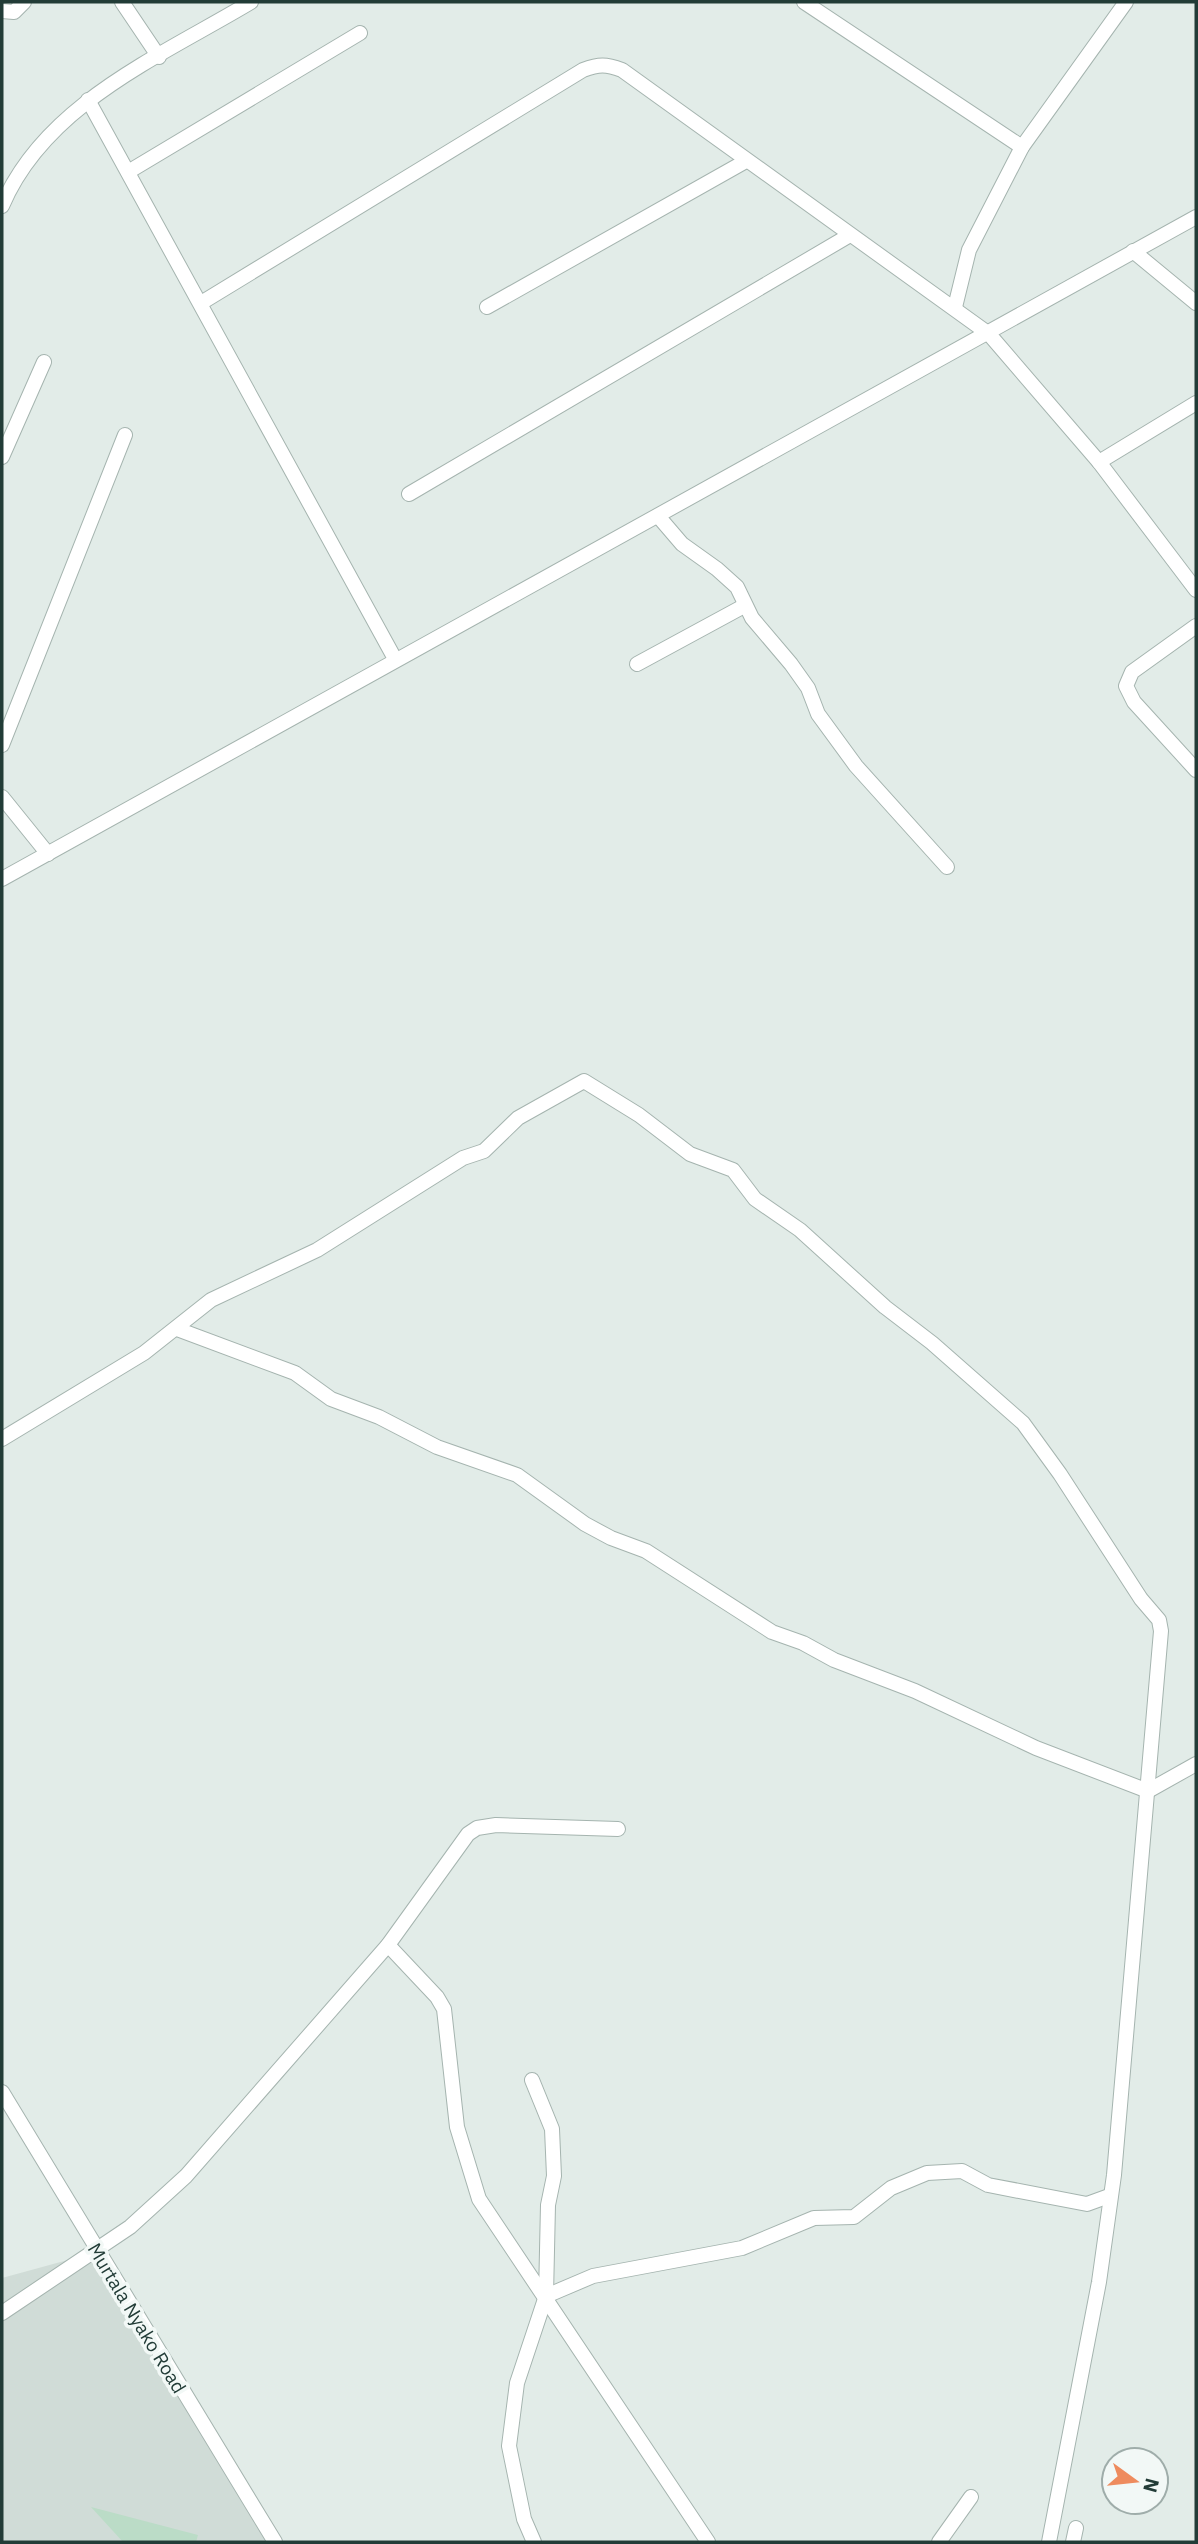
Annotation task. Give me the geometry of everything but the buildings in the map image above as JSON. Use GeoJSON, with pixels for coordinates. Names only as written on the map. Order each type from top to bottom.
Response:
{"type":"FeatureCollection","features":[{"type":"Feature","properties":{"kind":"street"},"geometry":{"type":"LineString","coordinates":[[2,11],[13,12],[24,2]]}},
{"type":"Feature","properties":{"kind":"street"},"geometry":{"type":"LineString","coordinates":[[122,2],[159,57]]}},
{"type":"Feature","properties":{"kind":"street"},"geometry":{"type":"LineString","coordinates":[[2,206],[14,176],[49,133],[88,100],[251,2]]}},
{"type":"Feature","properties":{"kind":"street"},"geometry":{"type":"LineString","coordinates":[[804,2],[1022,147]]}},
{"type":"Feature","properties":{"kind":"street"},"geometry":{"type":"LineString","coordinates":[[955,307],[969,250],[1022,147],[1126,2]]}},
{"type":"Feature","properties":{"kind":"street"},"geometry":{"type":"LineString","coordinates":[[128,173],[360,33]]}},
{"type":"Feature","properties":{"kind":"street"},"geometry":{"type":"LineString","coordinates":[[201,303],[598,64],[622,70],[989,334],[1099,462],[1196,590]]}},
{"type":"Feature","properties":{"kind":"street"},"geometry":{"type":"LineString","coordinates":[[88,100],[395,659]]}},
{"type":"Feature","properties":{"kind":"street"},"geometry":{"type":"LineString","coordinates":[[487,307],[746,161]]}},
{"type":"Feature","properties":{"kind":"street"},"geometry":{"type":"LineString","coordinates":[[2,880],[395,659],[989,334],[1196,216]]}},
{"type":"Feature","properties":{"kind":"street"},"geometry":{"type":"LineString","coordinates":[[409,494],[850,235]]}},
{"type":"Feature","properties":{"kind":"street"},"geometry":{"type":"LineString","coordinates":[[1133,251],[1196,303]]}},
{"type":"Feature","properties":{"kind":"street"},"geometry":{"type":"LineString","coordinates":[[2,457],[44,362]]}},
{"type":"Feature","properties":{"kind":"street"},"geometry":{"type":"LineString","coordinates":[[1099,462],[1196,403]]}},
{"type":"Feature","properties":{"kind":"street"},"geometry":{"type":"LineString","coordinates":[[2,745],[125,435]]}},
{"type":"Feature","properties":{"kind":"street"},"geometry":{"type":"LineString","coordinates":[[658,516],[682,544],[737,587],[744,606],[808,688],[818,714],[856,766],[947,867]]}},
{"type":"Feature","properties":{"kind":"street"},"geometry":{"type":"LineString","coordinates":[[637,664],[744,606]]}},
{"type":"Feature","properties":{"kind":"street"},"geometry":{"type":"LineString","coordinates":[[1196,626],[1132,672],[1126,687],[1134,702],[1196,770]]}},
{"type":"Feature","properties":{"kind":"street"},"geometry":{"type":"LineString","coordinates":[[2,797],[47,854]]}},
{"type":"Feature","properties":{"kind":"street"},"geometry":{"type":"LineString","coordinates":[[2,1439],[144,1353],[211,1300],[317,1250],[463,1158],[492,1146],[518,1118],[579,1083],[589,1082],[691,1154],[733,1170],[755,1199],[800,1230],[885,1307],[932,1343],[1023,1423],[1060,1474],[1134,1589],[1159,1620],[1148,1791],[1123,2084],[1110,2196],[1099,2282],[1049,2542]]}},
{"type":"Feature","properties":{"kind":"street"},"geometry":{"type":"LineString","coordinates":[[177,1329],[295,1373],[331,1399],[379,1417],[437,1447],[516,1475],[585,1524],[611,1538],[646,1551],[772,1632],[915,1691],[1036,1748],[1148,1791]]}},
{"type":"Feature","properties":{"kind":"street"},"geometry":{"type":"LineString","coordinates":[[1148,1791],[1196,1764]]}},
{"type":"Feature","properties":{"kind":"street"},"geometry":{"type":"LineString","coordinates":[[2,2313],[97,2252],[130,2227],[186,2176],[388,1945],[468,1834],[477,1828],[496,1825],[618,1829]]}},
{"type":"Feature","properties":{"kind":"street"},"geometry":{"type":"LineString","coordinates":[[388,1945],[437,1997],[444,2009],[457,2127],[479,2199],[708,2542]]}},
{"type":"Feature","properties":{"kind":"street"},"geometry":{"type":"LineString","coordinates":[[533,2080],[552,2129],[554,2176],[548,2205],[545,2297],[517,2383],[509,2446],[524,2519],[534,2542]]}},
{"type":"Feature","properties":{"kind":"street","name":"Murtala Nyako Road"},"geometry":{"type":"LineString","coordinates":[[2,2092],[275,2542]]}},
{"type":"Feature","properties":{"kind":"street"},"geometry":{"type":"LineString","coordinates":[[545,2297],[593,2276],[741,2248],[814,2218],[854,2217],[891,2188],[927,2173],[962,2171],[988,2185],[1087,2204],[1110,2196]]}},
{"type":"Feature","properties":{"kind":"street"},"geometry":{"type":"LineString","coordinates":[[939,2542],[971,2497]]}},
{"type":"Feature","properties":{"kind":"shaded area"},"geometry":{"type":"Polygon","coordinates":[[[97,2252],[275,2542],[2,2542],[2,2278],[97,2252]]]}},
{"type":"Feature","properties":{"kind":"green space"},"geometry":{"type":"Polygon","coordinates":[[[91,2507],[198,2535],[196,2542],[123,2542],[91,2507]]]}}]}
